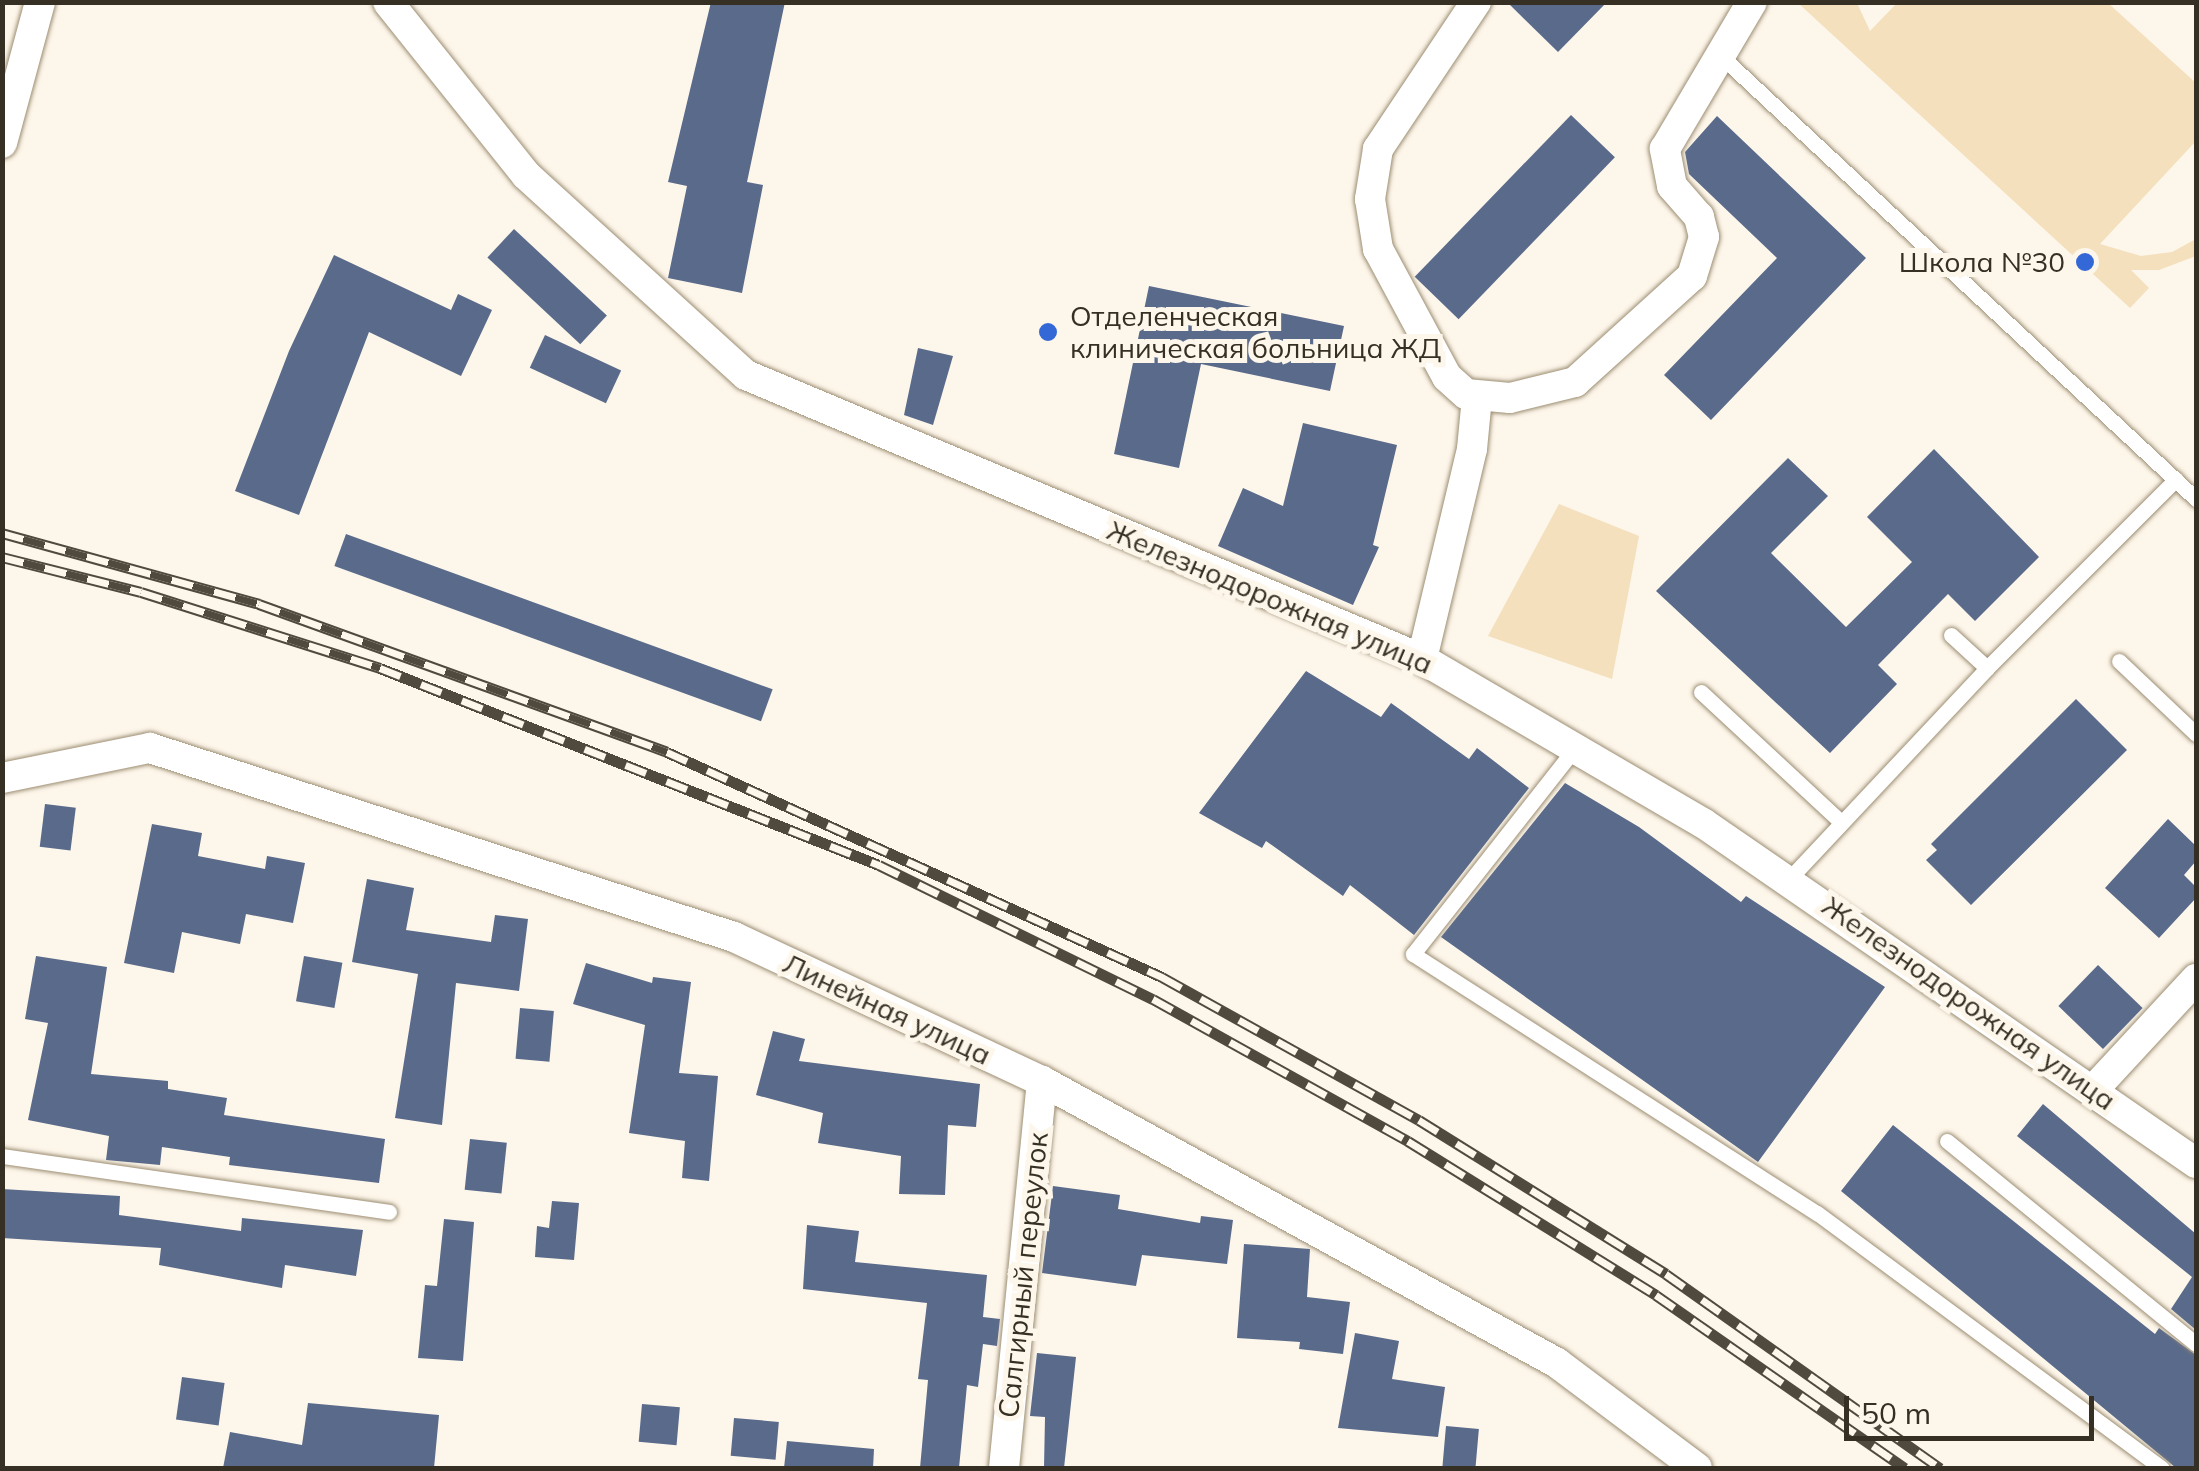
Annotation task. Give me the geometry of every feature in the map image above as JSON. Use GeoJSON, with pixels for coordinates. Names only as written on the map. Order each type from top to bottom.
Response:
{"type":"FeatureCollection","features":[{"type":"Feature","properties":{"kind":"street"},"geometry":{"type":"LineString","coordinates":[[2,143],[40,2]]}},
{"type":"Feature","properties":{"kind":"street","name":"Железнодорожная улица"},"geometry":{"type":"LineString","coordinates":[[388,2],[526,175],[746,375],[1422,659],[1789,879],[2096,1088],[2196,1163]]}},
{"type":"Feature","properties":{"kind":"street"},"geometry":{"type":"LineString","coordinates":[[1476,2],[1378,150],[1370,199],[1378,249],[1412,313],[1447,376],[1477,397],[1542,394],[1575,382],[1692,276],[1701,257],[1702,227],[1672,186],[1665,148],[1752,2]]}},
{"type":"Feature","properties":{"kind":"street"},"geometry":{"type":"LineString","coordinates":[[1422,659],[1472,449],[1477,397]]}},
{"type":"Feature","properties":{"kind":"street","name":"Линейная улица"},"geometry":{"type":"LineString","coordinates":[[2,778],[150,748],[734,936],[1042,1082],[1557,1363],[1697,1468]]}},
{"type":"Feature","properties":{"kind":"street"},"geometry":{"type":"LineString","coordinates":[[2096,1088],[2196,979]]}},
{"type":"Feature","properties":{"kind":"street","name":"Салгирный переулок"},"geometry":{"type":"LineString","coordinates":[[1004,1468],[1042,1082]]}},
{"type":"Feature","properties":{"kind":"lane"},"geometry":{"type":"LineString","coordinates":[[1721,56],[2196,499]]}},
{"type":"Feature","properties":{"kind":"lane"},"geometry":{"type":"LineString","coordinates":[[1789,879],[1987,668],[2176,479]]}},
{"type":"Feature","properties":{"kind":"lane"},"geometry":{"type":"LineString","coordinates":[[1951,635],[1987,668]]}},
{"type":"Feature","properties":{"kind":"lane"},"geometry":{"type":"LineString","coordinates":[[2120,662],[2196,734]]}},
{"type":"Feature","properties":{"kind":"lane"},"geometry":{"type":"LineString","coordinates":[[1701,692],[1841,822]]}},
{"type":"Feature","properties":{"kind":"lane"},"geometry":{"type":"LineString","coordinates":[[1574,748],[1413,954],[1817,1213],[2162,1468]]}},
{"type":"Feature","properties":{"kind":"lane"},"geometry":{"type":"LineString","coordinates":[[1947,1142],[2196,1344]]}},
{"type":"Feature","properties":{"kind":"lane"},"geometry":{"type":"LineString","coordinates":[[2,1156],[389,1212]]}},
{"type":"Feature","properties":{"kind":"shaded area"},"geometry":{"type":"Polygon","coordinates":[[[1798,3],[1857,3],[1870,31],[1897,3],[2108,3],[2196,83],[2196,141],[2100,244],[2141,256],[2172,252],[2196,239],[2196,256],[2159,270],[2131,270],[2149,288],[2130,308],[1798,3]]]}},
{"type":"Feature","properties":{"kind":"shaded area"},"geometry":{"type":"Polygon","coordinates":[[[1559,504],[1639,536],[1612,679],[1488,636],[1559,504]]]}},
{"type":"Feature","properties":{"kind":"building"},"geometry":{"type":"Polygon","coordinates":[[[711,2],[785,2],[747,182],[763,185],[742,293],[668,278],[687,186],[668,182],[711,2]]]}},
{"type":"Feature","properties":{"kind":"building"},"geometry":{"type":"Polygon","coordinates":[[[1507,2],[1607,2],[1558,52],[1507,2]]]}},
{"type":"Feature","properties":{"kind":"building"},"geometry":{"type":"Polygon","coordinates":[[[1571,115],[1615,157],[1459,319],[1415,277],[1571,115]]]}},
{"type":"Feature","properties":{"kind":"building"},"geometry":{"type":"Polygon","coordinates":[[[1717,116],[1866,258],[1711,420],[1664,375],[1777,258],[1689,174],[1685,152],[1717,116]]]}},
{"type":"Feature","properties":{"kind":"building"},"geometry":{"type":"Polygon","coordinates":[[[514,229],[607,316],[580,344],[487,258],[514,229]]]}},
{"type":"Feature","properties":{"kind":"building"},"geometry":{"type":"Polygon","coordinates":[[[334,255],[451,310],[458,294],[492,310],[461,376],[369,332],[299,515],[235,491],[289,351],[334,255]]]}},
{"type":"Feature","properties":{"kind":"building"},"geometry":{"type":"Polygon","coordinates":[[[1149,286],[1344,326],[1330,391],[1201,364],[1179,468],[1114,454],[1149,286]]]}},
{"type":"Feature","properties":{"kind":"building"},"geometry":{"type":"Polygon","coordinates":[[[545,335],[621,370],[606,403],[530,368],[545,335]]]}},
{"type":"Feature","properties":{"kind":"building"},"geometry":{"type":"Polygon","coordinates":[[[918,348],[953,356],[933,425],[904,415],[918,348]]]}},
{"type":"Feature","properties":{"kind":"building"},"geometry":{"type":"Polygon","coordinates":[[[1303,423],[1397,445],[1373,545],[1379,547],[1353,605],[1218,546],[1243,488],[1283,506],[1303,423]]]}},
{"type":"Feature","properties":{"kind":"building"},"geometry":{"type":"Polygon","coordinates":[[[1934,449],[2039,557],[1975,621],[1948,594],[1878,665],[1897,684],[1830,753],[1656,591],[1788,458],[1828,496],[1771,553],[1846,627],[1912,562],[1867,517],[1934,449]]]}},
{"type":"Feature","properties":{"kind":"building"},"geometry":{"type":"Polygon","coordinates":[[[346,534],[773,689],[761,721],[334,566],[346,534]]]}},
{"type":"Feature","properties":{"kind":"building"},"geometry":{"type":"Polygon","coordinates":[[[1306,671],[1381,717],[1391,703],[1469,759],[1477,748],[1529,788],[1414,935],[1350,885],[1343,896],[1266,841],[1262,848],[1199,813],[1306,671]]]}},
{"type":"Feature","properties":{"kind":"building"},"geometry":{"type":"Polygon","coordinates":[[[2076,699],[2127,750],[1971,905],[1926,860],[1937,850],[1931,844],[2076,699]]]}},
{"type":"Feature","properties":{"kind":"building"},"geometry":{"type":"Polygon","coordinates":[[[1565,783],[1639,827],[1741,902],[1746,896],[1885,987],[1758,1162],[1441,937],[1565,783]]]}},
{"type":"Feature","properties":{"kind":"building"},"geometry":{"type":"Polygon","coordinates":[[[45,804],[76,808],[71,850],[40,847],[45,804]]]}},
{"type":"Feature","properties":{"kind":"building"},"geometry":{"type":"Polygon","coordinates":[[[2168,819],[2196,846],[2196,861],[2184,875],[2196,887],[2196,898],[2159,938],[2105,888],[2168,819]]]}},
{"type":"Feature","properties":{"kind":"building"},"geometry":{"type":"Polygon","coordinates":[[[152,824],[202,833],[198,856],[265,869],[267,856],[305,863],[293,923],[246,914],[240,944],[182,932],[174,973],[124,963],[152,824]]]}},
{"type":"Feature","properties":{"kind":"building"},"geometry":{"type":"Polygon","coordinates":[[[367,879],[414,888],[406,930],[491,942],[495,915],[528,919],[519,991],[456,983],[442,1125],[395,1118],[418,974],[352,962],[367,879]]]}},
{"type":"Feature","properties":{"kind":"building"},"geometry":{"type":"Polygon","coordinates":[[[36,956],[107,967],[91,1074],[168,1081],[168,1089],[227,1098],[224,1115],[385,1139],[379,1183],[229,1165],[230,1157],[162,1147],[160,1165],[106,1160],[109,1136],[28,1120],[48,1023],[25,1019],[36,956]]]}},
{"type":"Feature","properties":{"kind":"building"},"geometry":{"type":"Polygon","coordinates":[[[304,956],[342,963],[334,1008],[296,1001],[304,956]]]}},
{"type":"Feature","properties":{"kind":"building"},"geometry":{"type":"Polygon","coordinates":[[[586,963],[652,983],[653,977],[691,982],[679,1073],[718,1076],[709,1181],[682,1178],[685,1141],[629,1133],[645,1025],[573,1004],[586,963]]]}},
{"type":"Feature","properties":{"kind":"building"},"geometry":{"type":"Polygon","coordinates":[[[2098,965],[2143,1008],[2103,1049],[2058,1006],[2098,965]]]}},
{"type":"Feature","properties":{"kind":"building"},"geometry":{"type":"Polygon","coordinates":[[[520,1008],[554,1011],[549,1062],[516,1059],[520,1008]]]}},
{"type":"Feature","properties":{"kind":"building"},"geometry":{"type":"Polygon","coordinates":[[[773,1031],[805,1039],[799,1061],[980,1084],[976,1127],[948,1125],[945,1195],[899,1194],[901,1156],[818,1143],[823,1113],[756,1095],[773,1031]]]}},
{"type":"Feature","properties":{"kind":"building"},"geometry":{"type":"Polygon","coordinates":[[[2043,1104],[2196,1234],[2196,1330],[2171,1309],[2192,1277],[2017,1136],[2043,1104]]]}},
{"type":"Feature","properties":{"kind":"building"},"geometry":{"type":"Polygon","coordinates":[[[1893,1125],[2155,1334],[2159,1328],[2196,1355],[2196,1468],[2176,1468],[1841,1191],[1893,1125]]]}},
{"type":"Feature","properties":{"kind":"building"},"geometry":{"type":"Polygon","coordinates":[[[470,1139],[507,1143],[501,1194],[465,1190],[470,1139]]]}},
{"type":"Feature","properties":{"kind":"building"},"geometry":{"type":"Polygon","coordinates":[[[1053,1186],[1120,1195],[1118,1209],[1200,1223],[1201,1216],[1233,1220],[1227,1264],[1142,1255],[1136,1286],[1042,1273],[1053,1186]]]}},
{"type":"Feature","properties":{"kind":"building"},"geometry":{"type":"Polygon","coordinates":[[[2,1189],[120,1196],[119,1215],[241,1231],[242,1218],[363,1230],[356,1276],[285,1265],[282,1288],[159,1265],[161,1248],[2,1238],[2,1189]]]}},
{"type":"Feature","properties":{"kind":"building"},"geometry":{"type":"Polygon","coordinates":[[[552,1201],[579,1203],[574,1260],[535,1257],[537,1226],[549,1228],[552,1201]]]}},
{"type":"Feature","properties":{"kind":"building"},"geometry":{"type":"Polygon","coordinates":[[[444,1219],[474,1222],[463,1361],[418,1358],[425,1285],[437,1286],[444,1219]]]}},
{"type":"Feature","properties":{"kind":"building"},"geometry":{"type":"Polygon","coordinates":[[[807,1225],[859,1231],[855,1262],[987,1275],[983,1317],[1000,1319],[997,1346],[983,1344],[978,1387],[967,1385],[959,1468],[920,1468],[928,1380],[918,1379],[927,1303],[803,1289],[807,1225]]]}},
{"type":"Feature","properties":{"kind":"building"},"geometry":{"type":"Polygon","coordinates":[[[1244,1244],[1310,1249],[1307,1297],[1350,1302],[1343,1354],[1299,1349],[1300,1342],[1237,1338],[1244,1244]]]}},
{"type":"Feature","properties":{"kind":"building"},"geometry":{"type":"Polygon","coordinates":[[[1355,1333],[1399,1341],[1392,1379],[1445,1387],[1438,1437],[1338,1428],[1355,1333]]]}},
{"type":"Feature","properties":{"kind":"building"},"geometry":{"type":"Polygon","coordinates":[[[1037,1353],[1076,1357],[1064,1468],[1044,1468],[1045,1417],[1030,1416],[1037,1353]]]}},
{"type":"Feature","properties":{"kind":"building"},"geometry":{"type":"Polygon","coordinates":[[[182,1377],[225,1383],[219,1426],[176,1420],[182,1377]]]}},
{"type":"Feature","properties":{"kind":"building"},"geometry":{"type":"Polygon","coordinates":[[[308,1403],[439,1415],[434,1468],[223,1468],[230,1432],[302,1445],[308,1403]]]}},
{"type":"Feature","properties":{"kind":"building"},"geometry":{"type":"Polygon","coordinates":[[[642,1404],[680,1407],[677,1445],[639,1442],[642,1404]]]}},
{"type":"Feature","properties":{"kind":"building"},"geometry":{"type":"Polygon","coordinates":[[[734,1418],[779,1422],[776,1460],[731,1456],[734,1418]]]}},
{"type":"Feature","properties":{"kind":"building"},"geometry":{"type":"Polygon","coordinates":[[[1446,1426],[1479,1429],[1475,1468],[1442,1468],[1446,1426]]]}},
{"type":"Feature","properties":{"kind":"building"},"geometry":{"type":"Polygon","coordinates":[[[787,1441],[874,1449],[873,1468],[784,1468],[787,1441]]]}},
{"type":"Feature","properties":{"kind":"railway"},"geometry":{"type":"LineString","coordinates":[[2,533],[259,604],[667,752],[1162,977],[1419,1120],[1666,1274],[1940,1468]]}},
{"type":"Feature","properties":{"kind":"railway"},"geometry":{"type":"LineString","coordinates":[[2,557],[141,592],[380,668],[879,865],[1153,999],[1408,1141],[1656,1295],[1905,1468]]}},
{"type":"Feature","properties":{"kind":"place","name":"Школа №30"},"geometry":{"type":"Point","coordinates":[2085,262]}},
{"type":"Feature","properties":{"kind":"place","name":"Отделенческая клиническая больница ЖД"},"geometry":{"type":"Point","coordinates":[1048,332]}}]}
